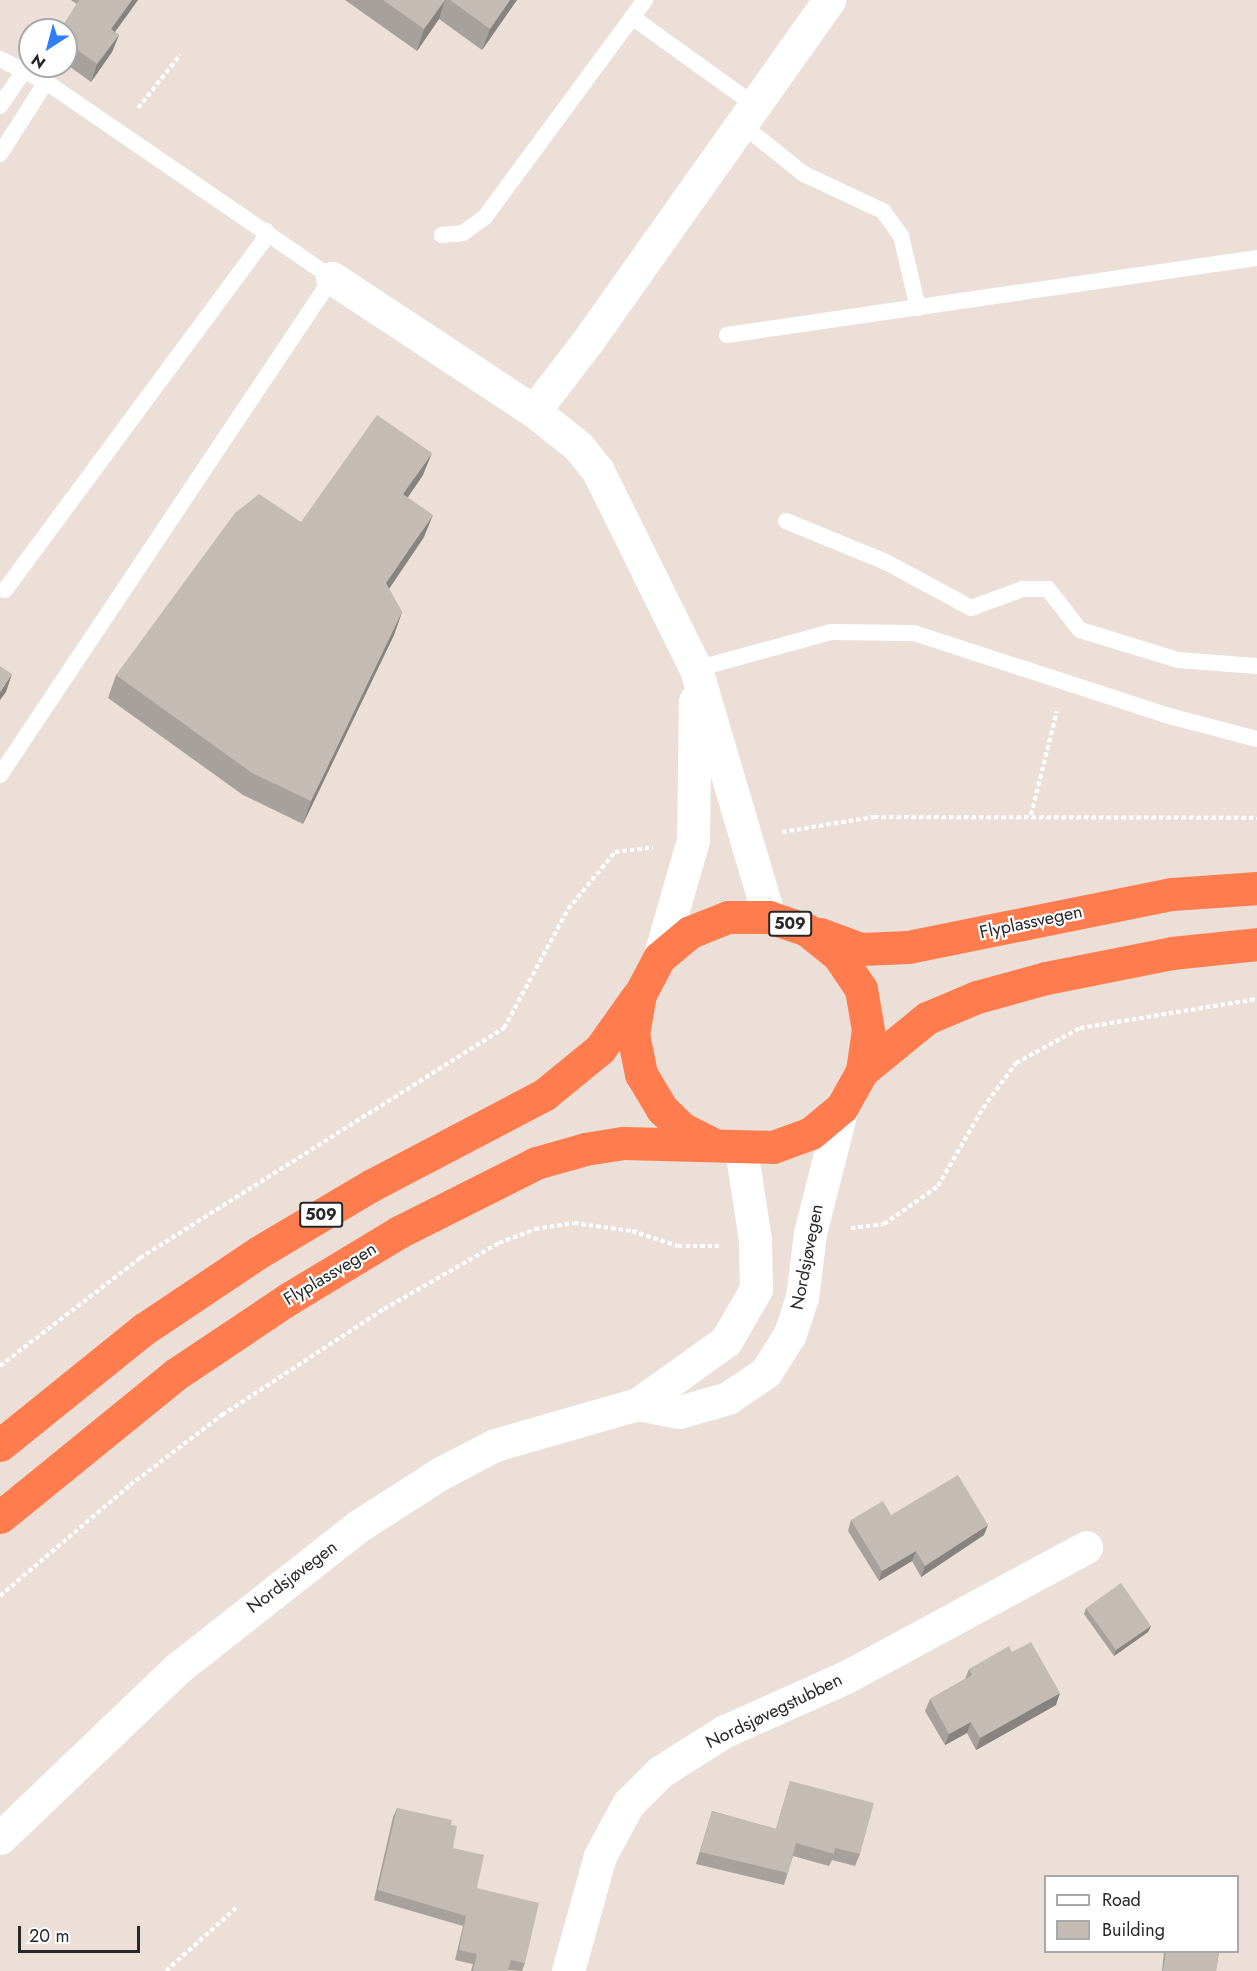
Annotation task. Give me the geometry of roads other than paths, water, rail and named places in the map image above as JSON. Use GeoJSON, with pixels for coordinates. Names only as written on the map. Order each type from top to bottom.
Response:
{"type":"FeatureCollection","features":[{"type":"Feature","properties":{"kind":"highway","name":"Flyplassvegen"},"geometry":{"type":"LineString","coordinates":[[0,1445],[144,1329],[259,1252],[372,1185],[545,1094],[600,1049],[640,994],[659,958],[690,932],[728,917],[769,916],[861,949],[908,947],[1172,894],[1257,888]]}},
{"type":"Feature","properties":{"kind":"highway","name":"Flyplassvegen"},"geometry":{"type":"LineString","coordinates":[[0,1517],[176,1374],[288,1299],[399,1232],[536,1164],[585,1149],[624,1143],[677,1147],[773,1147],[811,1133],[842,1107],[862,1071],[868,1030],[861,989],[839,956],[807,930]]}},
{"type":"Feature","properties":{"kind":"highway","name":"Flyplassvegen"},"geometry":{"type":"LineString","coordinates":[[862,1071],[927,1018],[977,997],[1046,978],[1172,953],[1257,944]]}},
{"type":"Feature","properties":{"kind":"highway","name":"Flyplassvegen"},"geometry":{"type":"LineString","coordinates":[[640,994],[633,1034],[641,1074],[662,1109],[683,1129],[726,1146]]}},
{"type":"Feature","properties":{"kind":"street"},"geometry":{"type":"LineString","coordinates":[[534,411],[587,342],[746,114],[829,0]]}},
{"type":"Feature","properties":{"kind":"street"},"geometry":{"type":"LineString","coordinates":[[332,278],[534,411],[578,446],[598,471],[696,669],[769,916]]}},
{"type":"Feature","properties":{"kind":"street"},"geometry":{"type":"LineString","coordinates":[[659,958],[693,840],[696,669]]}},
{"type":"Feature","properties":{"kind":"street","name":"Nordsjøvegen"},"geometry":{"type":"LineString","coordinates":[[638,1404],[679,1412],[728,1398],[766,1372],[790,1334],[802,1298],[810,1233],[842,1107]]}},
{"type":"Feature","properties":{"kind":"street","name":"Nordsjøvegen"},"geometry":{"type":"LineString","coordinates":[[0,1838],[178,1668],[357,1527],[441,1473],[495,1445],[638,1404],[726,1341],[756,1290],[755,1240],[726,1146]]}},
{"type":"Feature","properties":{"kind":"street","name":"Nordsjøvegstubben"},"geometry":{"type":"LineString","coordinates":[[568,1971],[600,1856],[628,1804],[660,1772],[723,1732],[846,1677],[1086,1547]]}},
{"type":"Feature","properties":{"kind":"lane"},"geometry":{"type":"LineString","coordinates":[[442,235],[463,233],[485,217],[645,0]]}},
{"type":"Feature","properties":{"kind":"lane"},"geometry":{"type":"LineString","coordinates":[[632,17],[746,114],[804,174],[883,211],[901,237],[918,308]]}},
{"type":"Feature","properties":{"kind":"lane"},"geometry":{"type":"LineString","coordinates":[[0,59],[18,68]]}},
{"type":"Feature","properties":{"kind":"lane"},"geometry":{"type":"LineString","coordinates":[[0,106],[19,78]]}},
{"type":"Feature","properties":{"kind":"lane"},"geometry":{"type":"LineString","coordinates":[[0,775],[332,278],[120,130],[38,78]]}},
{"type":"Feature","properties":{"kind":"lane"},"geometry":{"type":"LineString","coordinates":[[0,154],[46,82]]}},
{"type":"Feature","properties":{"kind":"lane"},"geometry":{"type":"LineString","coordinates":[[4,590],[262,243],[266,231]]}},
{"type":"Feature","properties":{"kind":"lane"},"geometry":{"type":"LineString","coordinates":[[727,335],[1257,258]]}},
{"type":"Feature","properties":{"kind":"lane"},"geometry":{"type":"LineString","coordinates":[[786,520],[886,562],[971,608],[1023,589],[1048,589],[1080,630],[1178,660],[1257,666]]}},
{"type":"Feature","properties":{"kind":"lane"},"geometry":{"type":"LineString","coordinates":[[696,669],[831,632],[914,633],[1173,717],[1257,739]]}}]}
